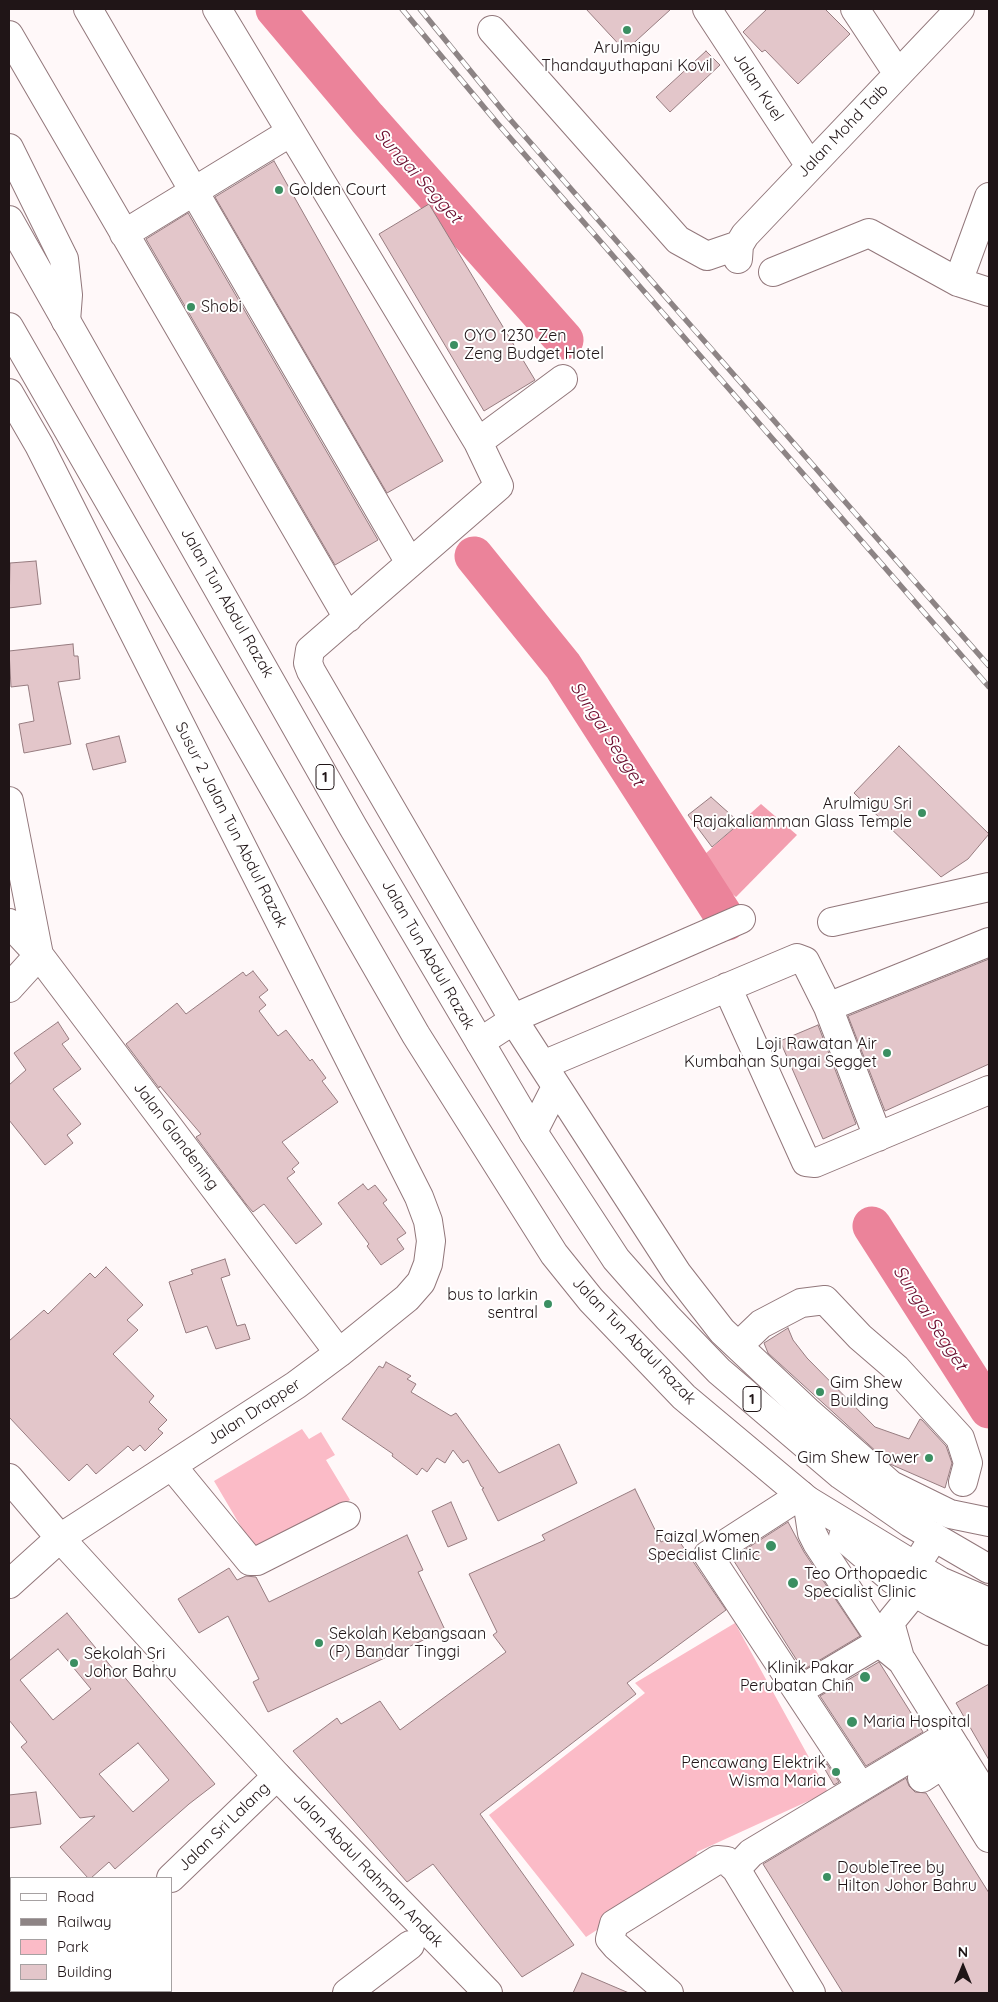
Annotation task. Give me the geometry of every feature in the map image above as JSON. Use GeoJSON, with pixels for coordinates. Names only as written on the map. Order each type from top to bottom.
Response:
{"type":"FeatureCollection","features":[{"type":"Feature","properties":{"kind":"main road"},"geometry":{"type":"LineString","coordinates":[[88,9],[410,563]]}},
{"type":"Feature","properties":{"kind":"main road"},"geometry":{"type":"LineString","coordinates":[[217,9],[478,442],[499,486],[310,650],[308,663],[311,671],[514,1020],[677,1273],[722,1331],[891,1485],[937,1509],[950,1514],[981,1520],[974,1493],[968,1484],[963,1482],[957,1481],[947,1486],[937,1509]]}},
{"type":"Feature","properties":{"kind":"main road","name":"Jalan Kuel"},"geometry":{"type":"LineString","coordinates":[[707,9],[810,166]]}},
{"type":"Feature","properties":{"kind":"main road"},"geometry":{"type":"LineString","coordinates":[[855,9],[898,74]]}},
{"type":"Feature","properties":{"kind":"main road","name":"Jalan Mohd Taib"},"geometry":{"type":"LineString","coordinates":[[492,30],[678,240],[707,256],[739,252],[745,235],[960,9]]}},
{"type":"Feature","properties":{"kind":"main road"},"geometry":{"type":"LineString","coordinates":[[9,35],[348,618]]}},
{"type":"Feature","properties":{"kind":"main road"},"geometry":{"type":"LineString","coordinates":[[124,234],[291,132]]}},
{"type":"Feature","properties":{"kind":"main road"},"geometry":{"type":"LineString","coordinates":[[9,148],[64,259],[68,295],[66,321]]}},
{"type":"Feature","properties":{"kind":"main road"},"geometry":{"type":"LineString","coordinates":[[958,282],[989,197]]}},
{"type":"Feature","properties":{"kind":"main road","name":"Jalan Tun Abdul Razak"},"geometry":{"type":"LineString","coordinates":[[9,220],[353,827],[533,1132],[616,1259],[668,1318],[719,1371],[842,1475],[934,1537],[989,1569]]}},
{"type":"Feature","properties":{"kind":"main road"},"geometry":{"type":"LineString","coordinates":[[773,272],[869,233],[958,282],[989,292]]}},
{"type":"Feature","properties":{"kind":"main road","name":"Jalan Tun Abdul Razak"},"geometry":{"type":"LineString","coordinates":[[9,326],[416,1035],[554,1254],[591,1300],[684,1397],[804,1498],[915,1580],[940,1581],[989,1602]]}},
{"type":"Feature","properties":{"kind":"main road"},"geometry":{"type":"LineString","coordinates":[[478,442],[563,379]]}},
{"type":"Feature","properties":{"kind":"main road","name":"Susur 2 Jalan Tun Abdul Razak"},"geometry":{"type":"LineString","coordinates":[[9,393],[39,445],[419,1197],[428,1221],[430,1242],[428,1264]]}},
{"type":"Feature","properties":{"kind":"main road"},"geometry":{"type":"LineString","coordinates":[[9,801],[38,955],[9,988]]}},
{"type":"Feature","properties":{"kind":"main road"},"geometry":{"type":"LineString","coordinates":[[832,922],[989,887]]}},
{"type":"Feature","properties":{"kind":"main road"},"geometry":{"type":"LineString","coordinates":[[480,1042],[523,1014],[710,932],[742,920]]}},
{"type":"Feature","properties":{"kind":"main road","name":"Jalan Glandening"},"geometry":{"type":"LineString","coordinates":[[9,922],[38,955],[340,1353]]}},
{"type":"Feature","properties":{"kind":"main road"},"geometry":{"type":"LineString","coordinates":[[828,1008],[989,942]]}},
{"type":"Feature","properties":{"kind":"main road"},"geometry":{"type":"LineString","coordinates":[[533,1132],[550,1076],[727,987],[797,958],[805,961],[828,1008],[878,1137]]}},
{"type":"Feature","properties":{"kind":"main road"},"geometry":{"type":"LineString","coordinates":[[727,987],[806,1162],[815,1163],[989,1090]]}},
{"type":"Feature","properties":{"kind":"main road","name":"Jalan Drapper"},"geometry":{"type":"LineString","coordinates":[[9,1584],[60,1538],[296,1385],[340,1353],[407,1298],[421,1282],[428,1264]]}},
{"type":"Feature","properties":{"kind":"main road"},"geometry":{"type":"LineString","coordinates":[[738,1346],[761,1324],[801,1303],[825,1300],[860,1337],[896,1368],[960,1438],[968,1463],[963,1482]]}},
{"type":"Feature","properties":{"kind":"main road"},"geometry":{"type":"LineString","coordinates":[[172,1466],[250,1561],[257,1561],[346,1516]]}},
{"type":"Feature","properties":{"kind":"main road","name":"Jalan Abdul Rahman Andak"},"geometry":{"type":"LineString","coordinates":[[9,1478],[60,1538],[277,1776],[488,1993]]}},
{"type":"Feature","properties":{"kind":"main road"},"geometry":{"type":"LineString","coordinates":[[861,1787],[708,1555],[804,1498],[812,1533],[817,1543],[882,1641],[902,1661]]}},
{"type":"Feature","properties":{"kind":"main road"},"geometry":{"type":"LineString","coordinates":[[934,1537],[915,1580],[890,1626],[902,1661],[952,1748],[989,1801]]}},
{"type":"Feature","properties":{"kind":"main road"},"geometry":{"type":"LineString","coordinates":[[915,1580],[989,1631]]}},
{"type":"Feature","properties":{"kind":"main road"},"geometry":{"type":"LineString","coordinates":[[798,1691],[882,1641]]}},
{"type":"Feature","properties":{"kind":"main road"},"geometry":{"type":"LineString","coordinates":[[922,1778],[952,1748]]}},
{"type":"Feature","properties":{"kind":"main road"},"geometry":{"type":"LineString","coordinates":[[736,1869],[751,1853],[861,1787],[952,1748]]}},
{"type":"Feature","properties":{"kind":"main road"},"geometry":{"type":"LineString","coordinates":[[952,1748],[951,1777],[989,1838]]}},
{"type":"Feature","properties":{"kind":"main road","name":"Jalan Sri Lalang"},"geometry":{"type":"LineString","coordinates":[[172,1877],[277,1776]]}},
{"type":"Feature","properties":{"kind":"main road"},"geometry":{"type":"LineString","coordinates":[[669,1993],[610,1939],[614,1924],[717,1860],[726,1861],[736,1869],[811,1993]]}},
{"type":"Feature","properties":{"kind":"main road"},"geometry":{"type":"LineString","coordinates":[[347,1993],[410,1945]]}},
{"type":"Feature","properties":{"kind":"green space"},"geometry":{"type":"Polygon","coordinates":[[[302,1429],[309,1439],[321,1432],[335,1455],[326,1460],[350,1500],[257,1554],[214,1481],[302,1429]]]}},
{"type":"Feature","properties":{"kind":"green space"},"geometry":{"type":"Polygon","coordinates":[[[735,1623],[828,1792],[697,1852],[693,1868],[586,1937],[489,1815],[645,1693],[635,1683],[735,1623]]]}},
{"type":"Feature","properties":{"kind":"shaded area"},"geometry":{"type":"Polygon","coordinates":[[[761,804],[797,835],[736,897],[695,863],[761,804]]]}},
{"type":"Feature","properties":{"kind":"building","name":"Arulmigu Thandayuthapani Kovil"},"geometry":{"type":"Polygon","coordinates":[[[586,9],[671,9],[625,51],[586,9]]]}},
{"type":"Feature","properties":{"kind":"building"},"geometry":{"type":"Polygon","coordinates":[[[767,9],[825,9],[850,34],[798,84],[765,50],[762,52],[743,32],[767,9]]]}},
{"type":"Feature","properties":{"kind":"building","name":"Arulmigu Thandayuthapani Kovil"},"geometry":{"type":"Polygon","coordinates":[[[706,51],[720,65],[670,112],[656,97],[706,51]]]}},
{"type":"Feature","properties":{"kind":"building"},"geometry":{"type":"Polygon","coordinates":[[[274,161],[443,461],[387,493],[215,197],[274,161]]]}},
{"type":"Feature","properties":{"kind":"building"},"geometry":{"type":"Polygon","coordinates":[[[429,204],[535,380],[484,411],[379,234],[429,204]]]}},
{"type":"Feature","properties":{"kind":"building"},"geometry":{"type":"Polygon","coordinates":[[[188,213],[378,540],[335,565],[146,239],[188,213]]]}},
{"type":"Feature","properties":{"kind":"building"},"geometry":{"type":"Polygon","coordinates":[[[36,561],[41,604],[9,608],[10,563],[36,561]]]}},
{"type":"Feature","properties":{"kind":"building"},"geometry":{"type":"Polygon","coordinates":[[[73,644],[74,656],[78,656],[80,679],[58,682],[71,744],[24,753],[19,724],[34,721],[28,685],[11,687],[9,651],[73,644]]]}},
{"type":"Feature","properties":{"kind":"building"},"geometry":{"type":"Polygon","coordinates":[[[119,736],[126,762],[93,770],[86,744],[119,736]]]}},
{"type":"Feature","properties":{"kind":"building","name":"Arulmigu Sri Rajakaliamman Glass Temple"},"geometry":{"type":"Polygon","coordinates":[[[899,746],[989,834],[968,859],[941,877],[854,793],[899,746]]]}},
{"type":"Feature","properties":{"kind":"building"},"geometry":{"type":"Polygon","coordinates":[[[711,797],[740,823],[712,847],[688,815],[711,797]]]}},
{"type":"Feature","properties":{"kind":"building","name":"Loji Rawatan Air Kumbahan Sungai Segget"},"geometry":{"type":"Polygon","coordinates":[[[989,959],[989,1064],[885,1111],[848,1016],[989,959]]]}},
{"type":"Feature","properties":{"kind":"building"},"geometry":{"type":"Polygon","coordinates":[[[253,971],[268,990],[259,997],[266,1005],[259,1011],[278,1036],[286,1030],[310,1061],[312,1059],[326,1078],[322,1081],[338,1102],[282,1142],[299,1163],[292,1169],[295,1172],[287,1178],[322,1224],[296,1244],[264,1204],[253,1212],[246,1204],[196,1137],[201,1134],[160,1086],[159,1088],[126,1044],[177,1003],[186,1014],[243,972],[246,976],[253,971]]]}},
{"type":"Feature","properties":{"kind":"building"},"geometry":{"type":"Polygon","coordinates":[[[58,1022],[69,1039],[62,1044],[81,1069],[53,1089],[81,1124],[67,1135],[73,1143],[45,1165],[9,1120],[9,1085],[26,1070],[14,1053],[58,1022]]]}},
{"type":"Feature","properties":{"kind":"building"},"geometry":{"type":"Polygon","coordinates":[[[818,1025],[856,1124],[823,1139],[780,1041],[818,1025]]]}},
{"type":"Feature","properties":{"kind":"building"},"geometry":{"type":"Polygon","coordinates":[[[363,1184],[368,1190],[375,1185],[387,1200],[383,1203],[406,1233],[397,1239],[404,1249],[381,1265],[367,1246],[369,1244],[338,1203],[363,1184]]]}},
{"type":"Feature","properties":{"kind":"building"},"geometry":{"type":"Polygon","coordinates":[[[225,1259],[230,1275],[221,1278],[237,1326],[245,1324],[250,1339],[216,1349],[207,1326],[186,1333],[169,1282],[193,1274],[191,1270],[225,1259]]]}},
{"type":"Feature","properties":{"kind":"building"},"geometry":{"type":"Polygon","coordinates":[[[106,1267],[143,1305],[127,1320],[138,1330],[113,1354],[154,1396],[149,1402],[167,1420],[158,1429],[163,1433],[145,1451],[140,1445],[133,1451],[128,1446],[96,1474],[87,1464],[69,1481],[9,1417],[9,1341],[44,1310],[48,1314],[90,1273],[95,1278],[106,1267]]]}},
{"type":"Feature","properties":{"kind":"building","name":"Gim Shew Building"},"geometry":{"type":"Polygon","coordinates":[[[788,1328],[793,1340],[807,1358],[875,1427],[909,1439],[920,1419],[922,1420],[946,1446],[952,1463],[945,1488],[890,1464],[768,1353],[764,1343],[788,1328]]]}},
{"type":"Feature","properties":{"kind":"building"},"geometry":{"type":"Polygon","coordinates":[[[386,1362],[411,1376],[407,1379],[416,1384],[411,1392],[451,1416],[456,1413],[499,1473],[559,1444],[577,1483],[498,1521],[482,1489],[484,1488],[481,1486],[468,1460],[463,1463],[453,1450],[445,1463],[437,1458],[427,1472],[422,1468],[417,1475],[392,1456],[393,1454],[342,1419],[379,1366],[383,1368],[386,1362]]]}},
{"type":"Feature","properties":{"kind":"building"},"geometry":{"type":"Polygon","coordinates":[[[635,1489],[661,1542],[675,1535],[726,1610],[627,1683],[636,1694],[480,1814],[574,1945],[522,1977],[433,1864],[407,1882],[293,1751],[337,1718],[341,1724],[380,1701],[400,1730],[506,1652],[493,1635],[497,1632],[469,1574],[545,1540],[542,1535],[635,1489]]]}},
{"type":"Feature","properties":{"kind":"building"},"geometry":{"type":"Polygon","coordinates":[[[451,1502],[467,1539],[448,1547],[432,1511],[451,1502]]]}},
{"type":"Feature","properties":{"kind":"building"},"geometry":{"type":"Polygon","coordinates":[[[788,1522],[804,1552],[860,1636],[803,1670],[732,1558],[788,1522]]]}},
{"type":"Feature","properties":{"kind":"building"},"geometry":{"type":"Polygon","coordinates":[[[407,1535],[423,1570],[418,1572],[445,1630],[268,1712],[253,1682],[259,1679],[228,1616],[199,1633],[178,1599],[229,1568],[237,1580],[246,1576],[256,1577],[269,1602],[407,1535]]]}},
{"type":"Feature","properties":{"kind":"building"},"geometry":{"type":"Polygon","coordinates":[[[67,1613],[118,1675],[121,1673],[215,1784],[189,1804],[115,1869],[109,1862],[92,1877],[87,1877],[60,1847],[95,1816],[80,1818],[21,1747],[27,1742],[9,1720],[9,1661],[67,1613]],[[58,1649],[20,1680],[53,1720],[91,1689],[58,1649]],[[138,1743],[99,1774],[133,1812],[169,1780],[138,1743]]]}},
{"type":"Feature","properties":{"kind":"building"},"geometry":{"type":"Polygon","coordinates":[[[879,1662],[923,1732],[866,1766],[820,1696],[879,1662]]]}},
{"type":"Feature","properties":{"kind":"building"},"geometry":{"type":"Polygon","coordinates":[[[989,1684],[989,1760],[956,1703],[989,1684]]]}},
{"type":"Feature","properties":{"kind":"building"},"geometry":{"type":"Polygon","coordinates":[[[827,1764],[839,1782],[834,1785],[823,1766],[827,1764]]]}},
{"type":"Feature","properties":{"kind":"building"},"geometry":{"type":"Polygon","coordinates":[[[906,1778],[909,1786],[915,1792],[926,1793],[989,1893],[989,1993],[843,1993],[763,1864],[906,1778]]]}},
{"type":"Feature","properties":{"kind":"building"},"geometry":{"type":"Polygon","coordinates":[[[36,1792],[41,1824],[9,1828],[9,1795],[36,1792]]]}},
{"type":"Feature","properties":{"kind":"building"},"geometry":{"type":"Polygon","coordinates":[[[582,1973],[629,1993],[573,1993],[582,1973]]]}},
{"type":"Feature","properties":{"kind":"waterway","name":"Sungai Segget"},"geometry":{"type":"LineString","coordinates":[[275,9],[367,118],[564,340]]}},
{"type":"Feature","properties":{"kind":"waterway","name":"Sungai Segget"},"geometry":{"type":"LineString","coordinates":[[474,556],[563,666],[727,921]]}},
{"type":"Feature","properties":{"kind":"waterway","name":"Sungai Segget"},"geometry":{"type":"LineString","coordinates":[[872,1226],[989,1409]]}},
{"type":"Feature","properties":{"kind":"railway"},"geometry":{"type":"LineString","coordinates":[[402,9],[498,124],[989,687]]}},
{"type":"Feature","properties":{"kind":"railway"},"geometry":{"type":"LineString","coordinates":[[420,9],[508,117],[989,666]]}},
{"type":"Feature","properties":{"kind":"place","name":"Arulmigu Thandayuthapani Kovil"},"geometry":{"type":"Point","coordinates":[627,30]}},
{"type":"Feature","properties":{"kind":"place","name":"Golden Court"},"geometry":{"type":"Point","coordinates":[279,190]}},
{"type":"Feature","properties":{"kind":"place","name":"Shobi"},"geometry":{"type":"Point","coordinates":[191,307]}},
{"type":"Feature","properties":{"kind":"place","name":"OYO 1230 Zen Zeng Budget Hotel"},"geometry":{"type":"Point","coordinates":[454,345]}},
{"type":"Feature","properties":{"kind":"place","name":"Arulmigu Sri Rajakaliamman Glass Temple"},"geometry":{"type":"Point","coordinates":[922,813]}},
{"type":"Feature","properties":{"kind":"place","name":"Loji Rawatan Air Kumbahan Sungai Segget"},"geometry":{"type":"Point","coordinates":[887,1053]}},
{"type":"Feature","properties":{"kind":"place","name":"bus to larkin sentral"},"geometry":{"type":"Point","coordinates":[548,1304]}},
{"type":"Feature","properties":{"kind":"place","name":"Gim Shew Building"},"geometry":{"type":"Point","coordinates":[820,1392]}},
{"type":"Feature","properties":{"kind":"place","name":"Gim Shew Tower"},"geometry":{"type":"Point","coordinates":[929,1458]}},
{"type":"Feature","properties":{"kind":"place","name":"Faizal Women Specialist Clinic"},"geometry":{"type":"Point","coordinates":[771,1546]}},
{"type":"Feature","properties":{"kind":"place","name":"Teo Orthopaedic Specialist Clinic"},"geometry":{"type":"Point","coordinates":[793,1583]}},
{"type":"Feature","properties":{"kind":"place","name":"Sekolah Kebangsaan (P) Bandar Tinggi"},"geometry":{"type":"Point","coordinates":[319,1643]}},
{"type":"Feature","properties":{"kind":"place","name":"Sekolah Sri Johor Bahru"},"geometry":{"type":"Point","coordinates":[74,1663]}},
{"type":"Feature","properties":{"kind":"place","name":"Klinik Pakar Perubatan Chin"},"geometry":{"type":"Point","coordinates":[865,1677]}},
{"type":"Feature","properties":{"kind":"place","name":"Maria Hospital"},"geometry":{"type":"Point","coordinates":[852,1722]}},
{"type":"Feature","properties":{"kind":"place","name":"Pencawang Elektrik Wisma Maria"},"geometry":{"type":"Point","coordinates":[836,1772]}},
{"type":"Feature","properties":{"kind":"place","name":"DoubleTree by Hilton Johor Bahru"},"geometry":{"type":"Point","coordinates":[827,1877]}}]}
